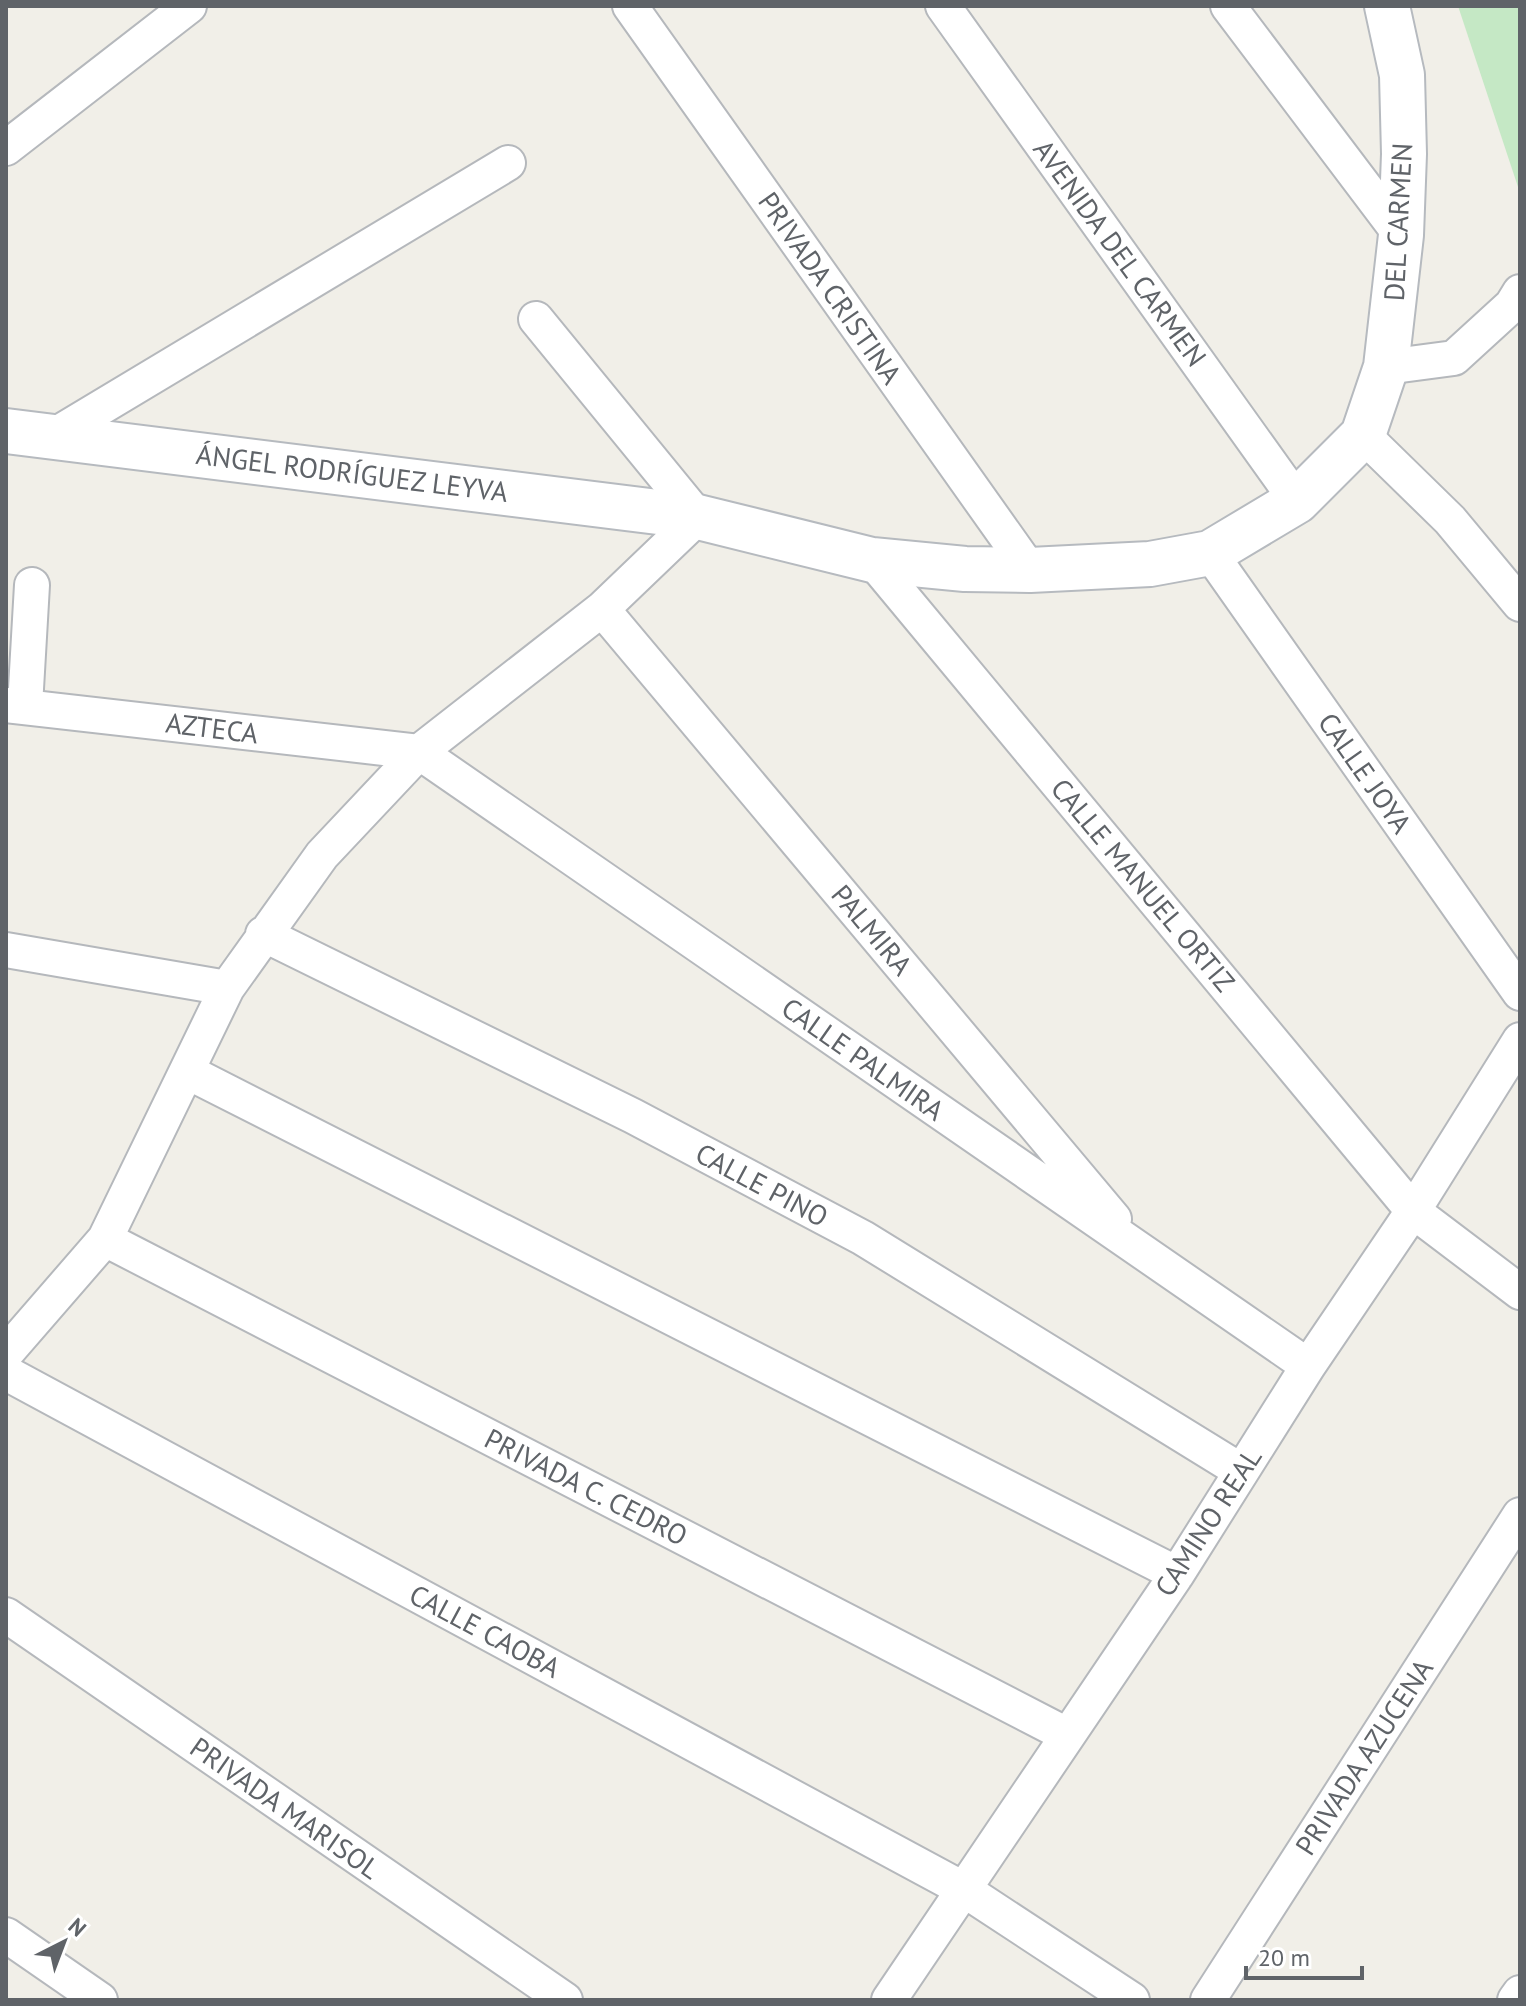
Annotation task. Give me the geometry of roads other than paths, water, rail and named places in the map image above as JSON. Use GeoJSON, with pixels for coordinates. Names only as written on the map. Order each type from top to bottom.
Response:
{"type":"FeatureCollection","features":[{"type":"Feature","properties":{"kind":"street"},"geometry":{"type":"LineString","coordinates":[[6,148],[189,6]]}},
{"type":"Feature","properties":{"kind":"street","name":"PRIVADA CRISTINA"},"geometry":{"type":"LineString","coordinates":[[630,6],[1030,570]]}},
{"type":"Feature","properties":{"kind":"street","name":"AVENIDA DEL CARMEN"},"geometry":{"type":"LineString","coordinates":[[943,6],[1297,501]]}},
{"type":"Feature","properties":{"kind":"street"},"geometry":{"type":"LineString","coordinates":[[1228,6],[1401,235]]}},
{"type":"Feature","properties":{"kind":"street","name":"DEL CARMEN"},"geometry":{"type":"LineString","coordinates":[[1363,435],[1386,367],[1401,235],[1404,154],[1402,75],[1387,6]]}},
{"type":"Feature","properties":{"kind":"street"},"geometry":{"type":"LineString","coordinates":[[55,435],[508,163]]}},
{"type":"Feature","properties":{"kind":"street"},"geometry":{"type":"LineString","coordinates":[[1386,367],[1454,358],[1517,302]]}},
{"type":"Feature","properties":{"kind":"street"},"geometry":{"type":"LineString","coordinates":[[6,1353],[105,1239],[227,988],[322,855],[419,752],[602,609],[698,517],[536,319]]}},
{"type":"Feature","properties":{"kind":"street","name":"ÁNGEL RODRÍGUEZ LEYVA"},"geometry":{"type":"LineString","coordinates":[[6,431],[698,517],[872,560],[965,569],[1030,570],[1150,564],[1210,553]]}},
{"type":"Feature","properties":{"kind":"street"},"geometry":{"type":"LineString","coordinates":[[1210,553],[1297,501],[1363,435],[1450,520],[1520,604]]}},
{"type":"Feature","properties":{"kind":"street","name":"CALLE JOYA"},"geometry":{"type":"LineString","coordinates":[[1210,553],[1520,993]]}},
{"type":"Feature","properties":{"kind":"street","name":"CALLE MANUEL ORTIZ"},"geometry":{"type":"LineString","coordinates":[[872,560],[1413,1211],[1520,1292]]}},
{"type":"Feature","properties":{"kind":"street"},"geometry":{"type":"LineString","coordinates":[[16,706],[32,585]]}},
{"type":"Feature","properties":{"kind":"street","name":"PALMIRA"},"geometry":{"type":"LineString","coordinates":[[602,609],[1141,1251]]}},
{"type":"Feature","properties":{"kind":"street","name":"AZTECA"},"geometry":{"type":"LineString","coordinates":[[16,706],[419,752]]}},
{"type":"Feature","properties":{"kind":"street","name":"CALLE PALMIRA"},"geometry":{"type":"LineString","coordinates":[[419,752],[1308,1366]]}},
{"type":"Feature","properties":{"kind":"street","name":"CALLE PINO"},"geometry":{"type":"LineString","coordinates":[[263,934],[633,1116],[863,1238],[1241,1471]]}},
{"type":"Feature","properties":{"kind":"street"},"geometry":{"type":"LineString","coordinates":[[6,950],[227,988]]}},
{"type":"Feature","properties":{"kind":"street","name":"CAMINO REAL"},"geometry":{"type":"LineString","coordinates":[[889,2000],[1177,1574],[1520,1040]]}},
{"type":"Feature","properties":{"kind":"street"},"geometry":{"type":"LineString","coordinates":[[188,1072],[1177,1574]]}},
{"type":"Feature","properties":{"kind":"street","name":"PRIVADA C. CEDRO"},"geometry":{"type":"LineString","coordinates":[[105,1239],[1067,1735]]}},
{"type":"Feature","properties":{"kind":"street","name":"CALLE CAOBA"},"geometry":{"type":"LineString","coordinates":[[6,1373],[963,1889],[1132,2000]]}},
{"type":"Feature","properties":{"kind":"street","name":"PRIVADA AZUCENA"},"geometry":{"type":"LineString","coordinates":[[1208,2000],[1520,1515]]}},
{"type":"Feature","properties":{"kind":"street","name":"PRIVADA MARISOL"},"geometry":{"type":"LineString","coordinates":[[6,1615],[565,2000]]}},
{"type":"Feature","properties":{"kind":"street"},"geometry":{"type":"LineString","coordinates":[[7,1937],[100,2000]]}},
{"type":"Feature","properties":{"kind":"street"},"geometry":{"type":"LineString","coordinates":[[1515,2000],[1520,1993]]}}]}
